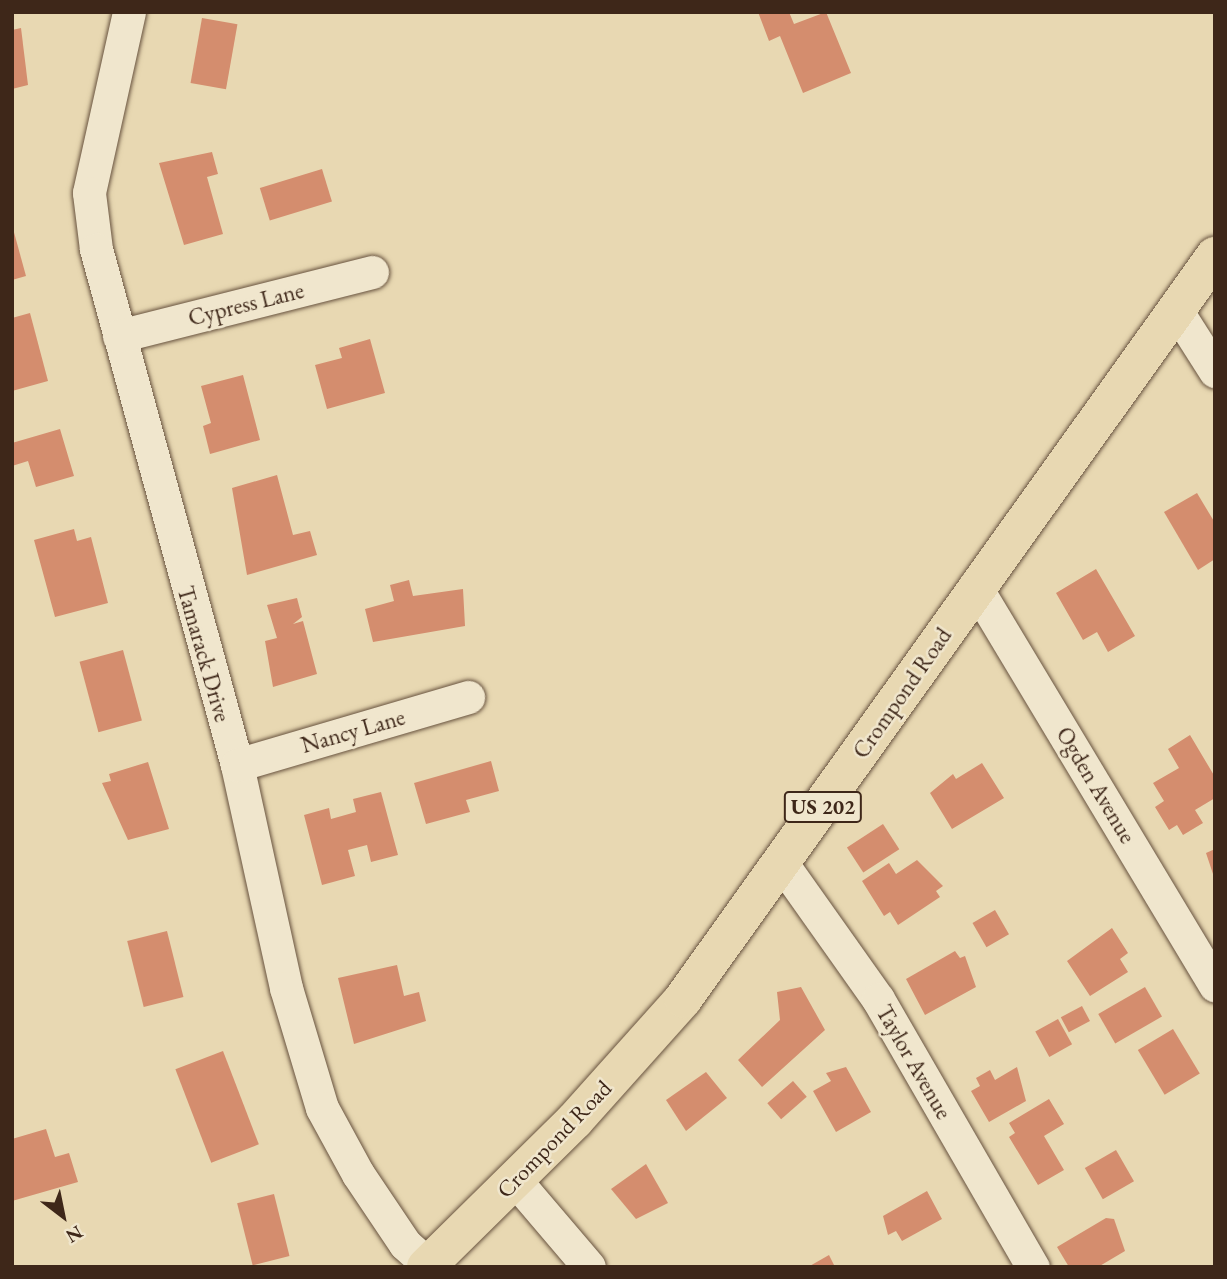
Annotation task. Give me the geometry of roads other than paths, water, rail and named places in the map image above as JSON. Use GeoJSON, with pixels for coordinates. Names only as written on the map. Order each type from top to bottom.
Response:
{"type":"FeatureCollection","features":[{"type":"Feature","properties":{"kind":"main road","name":"Crompond Road"},"geometry":{"type":"LineString","coordinates":[[427,1266],[514,1180],[683,999],[783,865],[975,586],[1178,313],[1215,256]]}},
{"type":"Feature","properties":{"kind":"street","name":"Tamarack Drive"},"geometry":{"type":"LineString","coordinates":[[129,12],[89,193],[119,336],[237,765],[286,988],[321,1108],[358,1174],[405,1244],[427,1266]]}},
{"type":"Feature","properties":{"kind":"street","name":"Cypress Lane"},"geometry":{"type":"LineString","coordinates":[[119,336],[373,272]]}},
{"type":"Feature","properties":{"kind":"street"},"geometry":{"type":"LineString","coordinates":[[1178,313],[1215,371]]}},
{"type":"Feature","properties":{"kind":"street","name":"Ogden Avenue"},"geometry":{"type":"LineString","coordinates":[[975,586],[1215,985]]}},
{"type":"Feature","properties":{"kind":"street","name":"Nancy Lane"},"geometry":{"type":"LineString","coordinates":[[237,765],[468,697]]}},
{"type":"Feature","properties":{"kind":"street","name":"Taylor Avenue"},"geometry":{"type":"LineString","coordinates":[[783,865],[878,999],[1033,1267]]}},
{"type":"Feature","properties":{"kind":"street"},"geometry":{"type":"LineString","coordinates":[[514,1180],[589,1267]]}}]}
